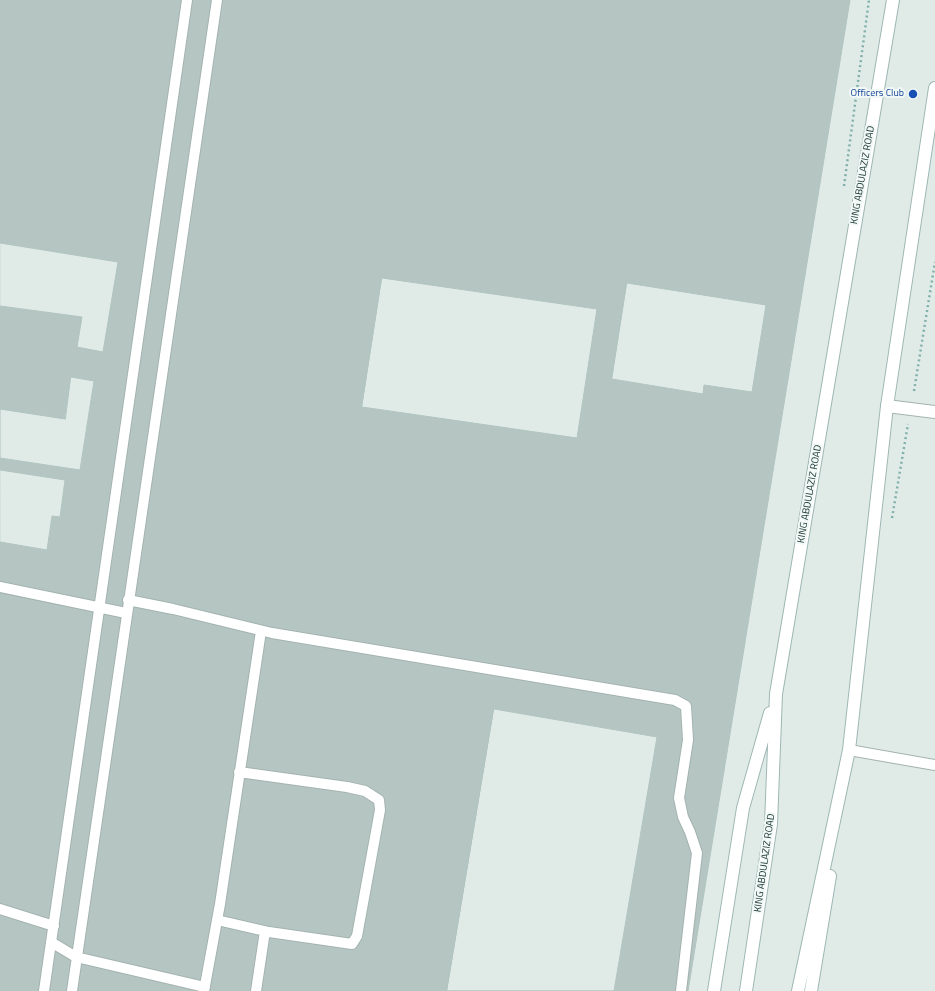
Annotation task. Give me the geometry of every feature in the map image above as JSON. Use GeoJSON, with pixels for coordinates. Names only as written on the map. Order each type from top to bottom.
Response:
{"type":"FeatureCollection","features":[{"type":"Feature","properties":{"kind":"main road","name":"KING ABDULAZIZ ROAD"},"geometry":{"type":"LineString","coordinates":[[746,991],[771,824],[776,694],[893,0]]}},
{"type":"Feature","properties":{"kind":"main road"},"geometry":{"type":"LineString","coordinates":[[811,991],[850,750],[887,406],[935,88]]}},
{"type":"Feature","properties":{"kind":"main road"},"geometry":{"type":"LineString","coordinates":[[887,406],[935,412]]}},
{"type":"Feature","properties":{"kind":"main road"},"geometry":{"type":"LineString","coordinates":[[714,991],[743,808],[776,694]]}},
{"type":"Feature","properties":{"kind":"main road"},"geometry":{"type":"LineString","coordinates":[[798,991],[850,750]]}},
{"type":"Feature","properties":{"kind":"lane"},"geometry":{"type":"LineString","coordinates":[[44,991],[187,0]]}},
{"type":"Feature","properties":{"kind":"lane"},"geometry":{"type":"LineString","coordinates":[[72,991],[126,613],[217,0]]}},
{"type":"Feature","properties":{"kind":"lane"},"geometry":{"type":"LineString","coordinates":[[0,587],[126,613]]}},
{"type":"Feature","properties":{"kind":"lane"},"geometry":{"type":"LineString","coordinates":[[128,600],[172,609],[261,631],[676,700],[686,706],[688,740],[679,798],[683,817],[697,853],[681,991]]}},
{"type":"Feature","properties":{"kind":"lane"},"geometry":{"type":"LineString","coordinates":[[51,942],[76,957],[205,989],[261,631]]}},
{"type":"Feature","properties":{"kind":"lane"},"geometry":{"type":"LineString","coordinates":[[850,750],[935,765]]}},
{"type":"Feature","properties":{"kind":"lane"},"geometry":{"type":"LineString","coordinates":[[217,920],[265,931],[352,944],[357,936],[364,903],[380,810],[379,800],[365,791],[312,781],[239,772]]}},
{"type":"Feature","properties":{"kind":"lane"},"geometry":{"type":"LineString","coordinates":[[0,909],[54,926]]}},
{"type":"Feature","properties":{"kind":"lane"},"geometry":{"type":"LineString","coordinates":[[256,991],[265,931]]}},
{"type":"Feature","properties":{"kind":"path"},"geometry":{"type":"LineString","coordinates":[[914,391],[935,262]]}},
{"type":"Feature","properties":{"kind":"path"},"geometry":{"type":"LineString","coordinates":[[892,521],[908,423]]}},
{"type":"Feature","properties":{"kind":"building"},"geometry":{"type":"Polygon","coordinates":[[[0,0],[850,0],[688,991],[0,991],[0,0]]]}},
{"type":"Feature","properties":{"kind":"building"},"geometry":{"type":"Polygon","coordinates":[[[0,243],[118,262],[103,352],[77,347],[82,317],[0,306],[0,243]]]}},
{"type":"Feature","properties":{"kind":"building"},"geometry":{"type":"Polygon","coordinates":[[[382,278],[597,309],[577,438],[362,407],[382,278]]]}},
{"type":"Feature","properties":{"kind":"building"},"geometry":{"type":"Polygon","coordinates":[[[627,283],[766,305],[752,392],[704,385],[703,394],[612,379],[627,283]]]}},
{"type":"Feature","properties":{"kind":"building"},"geometry":{"type":"Polygon","coordinates":[[[71,377],[94,381],[80,470],[0,458],[0,409],[65,419],[71,377]]]}},
{"type":"Feature","properties":{"kind":"building"},"geometry":{"type":"Polygon","coordinates":[[[0,470],[65,480],[60,517],[52,516],[47,550],[0,542],[0,470]]]}},
{"type":"Feature","properties":{"kind":"building"},"geometry":{"type":"Polygon","coordinates":[[[494,709],[657,737],[614,991],[447,991],[494,709]]]}},
{"type":"Feature","properties":{"kind":"place","name":"Officers Club"},"geometry":{"type":"Point","coordinates":[913,94]}}]}
